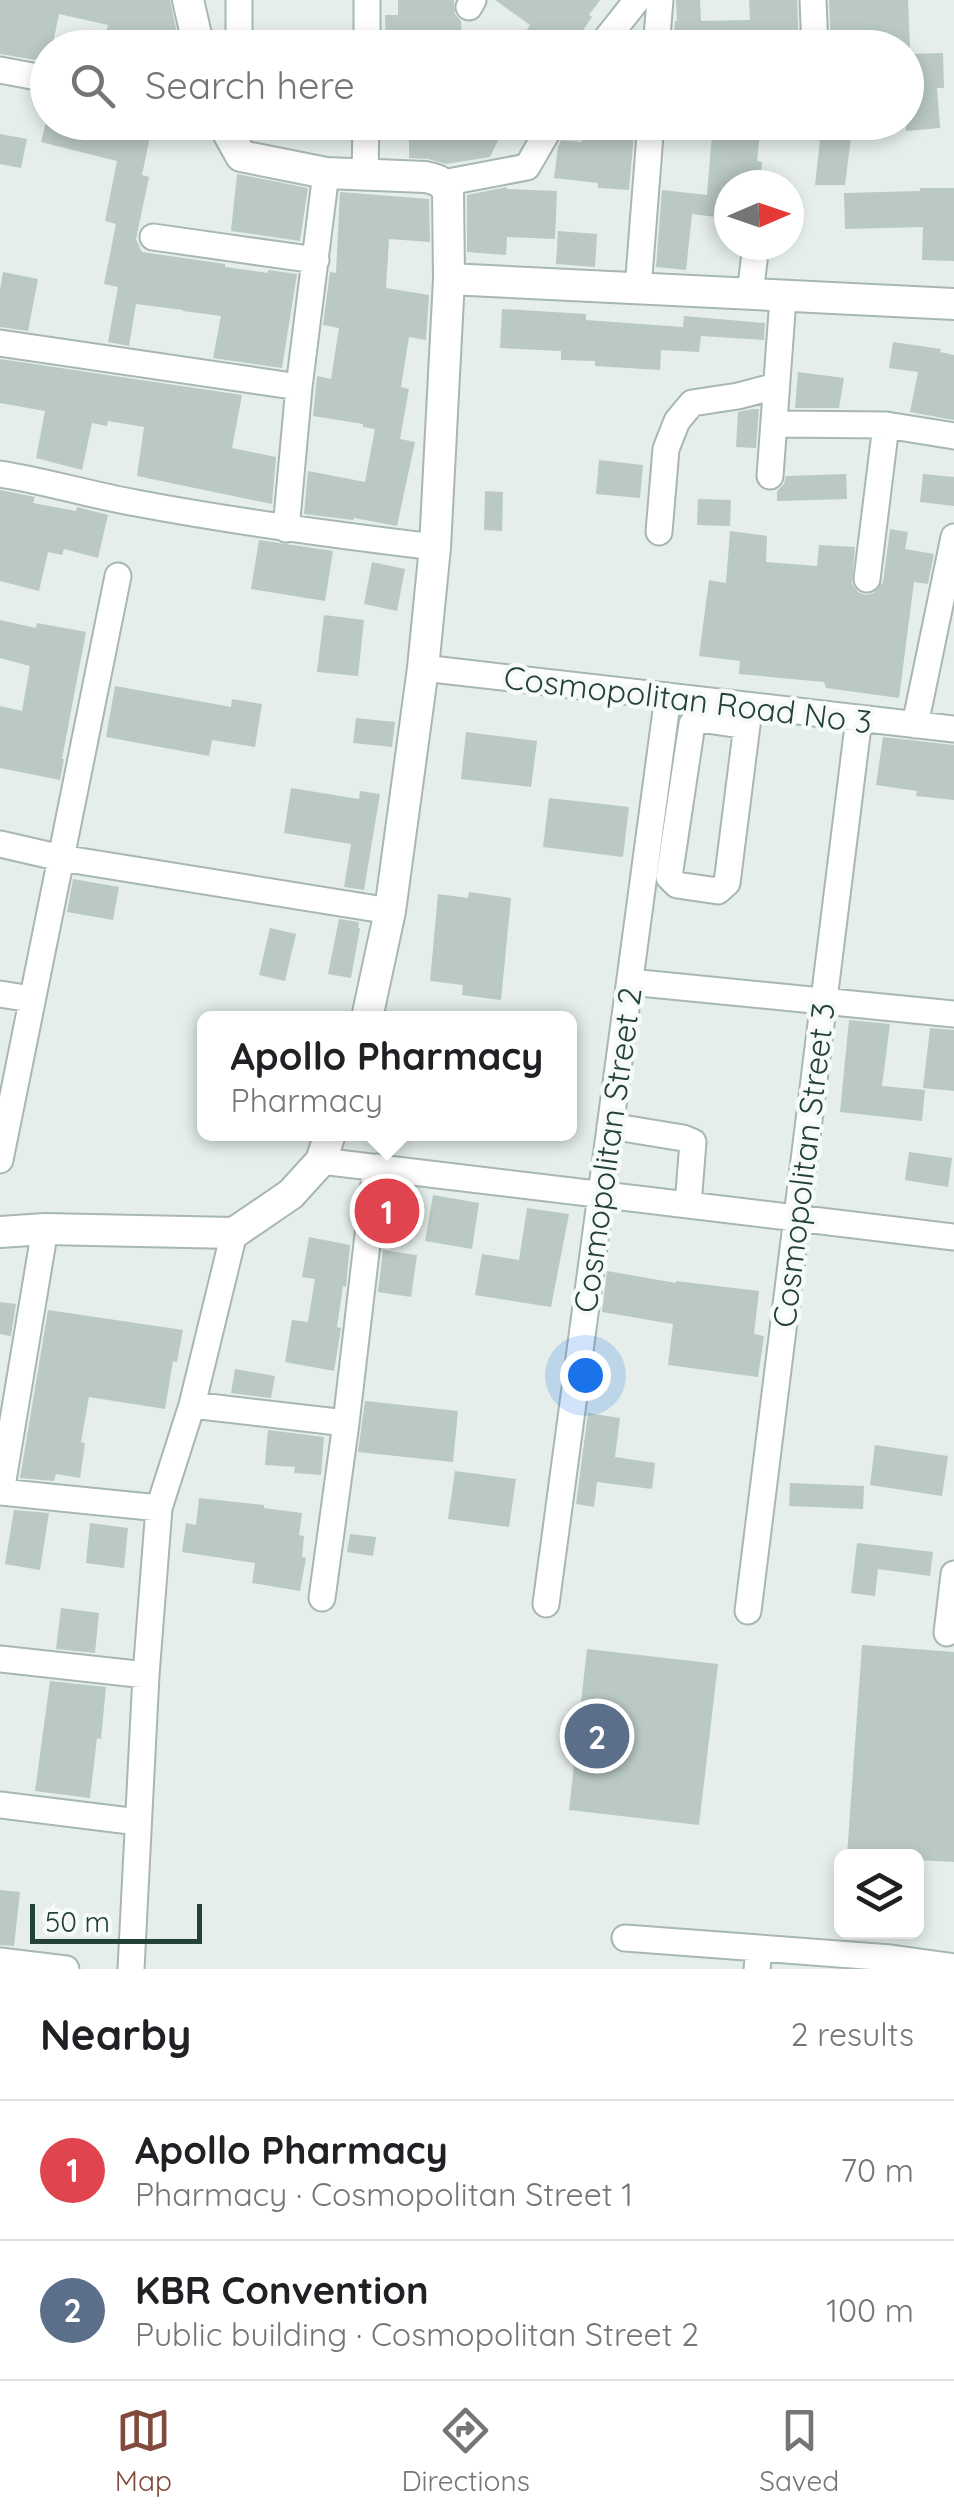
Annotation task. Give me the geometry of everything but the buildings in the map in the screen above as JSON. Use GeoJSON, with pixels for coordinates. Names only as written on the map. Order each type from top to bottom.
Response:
{"type":"FeatureCollection","features":[{"type":"Feature","properties":{"kind":"street"},"geometry":{"type":"LineString","coordinates":[[188,0],[195,30]]}},
{"type":"Feature","properties":{"kind":"street"},"geometry":{"type":"LineString","coordinates":[[238,0],[239,30]]}},
{"type":"Feature","properties":{"kind":"street"},"geometry":{"type":"LineString","coordinates":[[367,30],[368,0]]}},
{"type":"Feature","properties":{"kind":"street"},"geometry":{"type":"LineString","coordinates":[[613,30],[637,0]]}},
{"type":"Feature","properties":{"kind":"street"},"geometry":{"type":"LineString","coordinates":[[658,30],[660,0]]}},
{"type":"Feature","properties":{"kind":"street"},"geometry":{"type":"LineString","coordinates":[[814,0],[815,30]]}},
{"type":"Feature","properties":{"kind":"street"},"geometry":{"type":"LineString","coordinates":[[0,70],[30,76]]}},
{"type":"Feature","properties":{"kind":"street"},"geometry":{"type":"LineString","coordinates":[[232,140],[241,156]]}},
{"type":"Feature","properties":{"kind":"street"},"geometry":{"type":"LineString","coordinates":[[241,140],[241,156]]}},
{"type":"Feature","properties":{"kind":"street"},"geometry":{"type":"LineString","coordinates":[[365,176],[366,140]]}},
{"type":"Feature","properties":{"kind":"street"},"geometry":{"type":"LineString","coordinates":[[241,156],[326,172],[425,176],[444,183],[527,168],[543,140]]}},
{"type":"Feature","properties":{"kind":"street"},"geometry":{"type":"LineString","coordinates":[[638,289],[649,140]]}},
{"type":"Feature","properties":{"kind":"street"},"geometry":{"type":"LineString","coordinates":[[286,529],[326,172]]}},
{"type":"Feature","properties":{"kind":"street"},"geometry":{"type":"LineString","coordinates":[[369,1011],[390,911],[436,547],[449,279],[450,202],[444,183]]}},
{"type":"Feature","properties":{"kind":"street"},"geometry":{"type":"LineString","coordinates":[[153,237],[316,260]]}},
{"type":"Feature","properties":{"kind":"street"},"geometry":{"type":"LineString","coordinates":[[750,294],[754,260]]}},
{"type":"Feature","properties":{"kind":"street"},"geometry":{"type":"LineString","coordinates":[[449,279],[954,304]]}},
{"type":"Feature","properties":{"kind":"street"},"geometry":{"type":"LineString","coordinates":[[770,476],[783,298]]}},
{"type":"Feature","properties":{"kind":"street"},"geometry":{"type":"LineString","coordinates":[[0,344],[299,387]]}},
{"type":"Feature","properties":{"kind":"street"},"geometry":{"type":"LineString","coordinates":[[659,532],[666,449],[677,421],[692,403],[776,386]]}},
{"type":"Feature","properties":{"kind":"street"},"geometry":{"type":"LineString","coordinates":[[774,424],[886,425],[954,436]]}},
{"type":"Feature","properties":{"kind":"street"},"geometry":{"type":"LineString","coordinates":[[868,579],[886,425]]}},
{"type":"Feature","properties":{"kind":"street"},"geometry":{"type":"LineString","coordinates":[[0,474],[132,503],[286,529],[436,547]]}},
{"type":"Feature","properties":{"kind":"street"},"geometry":{"type":"LineString","coordinates":[[915,725],[954,537]]}},
{"type":"Feature","properties":{"kind":"street"},"geometry":{"type":"LineString","coordinates":[[2,1143],[118,576]]}},
{"type":"Feature","properties":{"kind":"street","name":"Cosmopolitan Road No 3"},"geometry":{"type":"LineString","coordinates":[[423,668],[668,696],[748,716],[859,718],[954,729]]}},
{"type":"Feature","properties":{"kind":"street","name":"Cosmopolitan Street 2"},"geometry":{"type":"LineString","coordinates":[[546,1604],[668,696]]}},
{"type":"Feature","properties":{"kind":"street"},"geometry":{"type":"LineString","coordinates":[[748,716],[727,882],[718,891],[677,885],[669,876],[692,724],[748,716]]}},
{"type":"Feature","properties":{"kind":"street","name":"Cosmopolitan Street 3"},"geometry":{"type":"LineString","coordinates":[[748,1611],[859,718]]}},
{"type":"Feature","properties":{"kind":"street"},"geometry":{"type":"LineString","coordinates":[[0,844],[61,858],[390,911]]}},
{"type":"Feature","properties":{"kind":"street"},"geometry":{"type":"LineString","coordinates":[[630,982],[954,1014]]}},
{"type":"Feature","properties":{"kind":"street"},"geometry":{"type":"LineString","coordinates":[[0,994],[32,1000]]}},
{"type":"Feature","properties":{"kind":"street"},"geometry":{"type":"LineString","coordinates":[[610,1126],[693,1142],[688,1205]]}},
{"type":"Feature","properties":{"kind":"street"},"geometry":{"type":"LineString","coordinates":[[0,1232],[45,1229],[234,1233],[291,1194],[325,1147],[376,1168],[954,1237]]}},
{"type":"Feature","properties":{"kind":"street"},"geometry":{"type":"LineString","coordinates":[[322,1598],[376,1168]]}},
{"type":"Feature","properties":{"kind":"street"},"geometry":{"type":"LineString","coordinates":[[45,1229],[0,1492],[159,1508]]}},
{"type":"Feature","properties":{"kind":"street"},"geometry":{"type":"LineString","coordinates":[[131,1969],[159,1508],[192,1405],[234,1233]]}},
{"type":"Feature","properties":{"kind":"street"},"geometry":{"type":"LineString","coordinates":[[192,1405],[346,1422]]}},
{"type":"Feature","properties":{"kind":"street"},"geometry":{"type":"LineString","coordinates":[[946,1633],[954,1574]]}},
{"type":"Feature","properties":{"kind":"street"},"geometry":{"type":"LineString","coordinates":[[0,1659],[146,1675]]}},
{"type":"Feature","properties":{"kind":"street"},"geometry":{"type":"LineString","coordinates":[[0,1805],[138,1822]]}},
{"type":"Feature","properties":{"kind":"street"},"geometry":{"type":"LineString","coordinates":[[624,1938],[758,1959],[891,1958],[954,1967]]}},
{"type":"Feature","properties":{"kind":"street"},"geometry":{"type":"LineString","coordinates":[[0,1961],[66,1969]]}},
{"type":"Feature","properties":{"kind":"place","name":"Apollo Pharmacy"},"geometry":{"type":"Point","coordinates":[387,1211]}},
{"type":"Feature","properties":{"kind":"place","name":"KBR Convention"},"geometry":{"type":"Point","coordinates":[597,1736]}}]}
